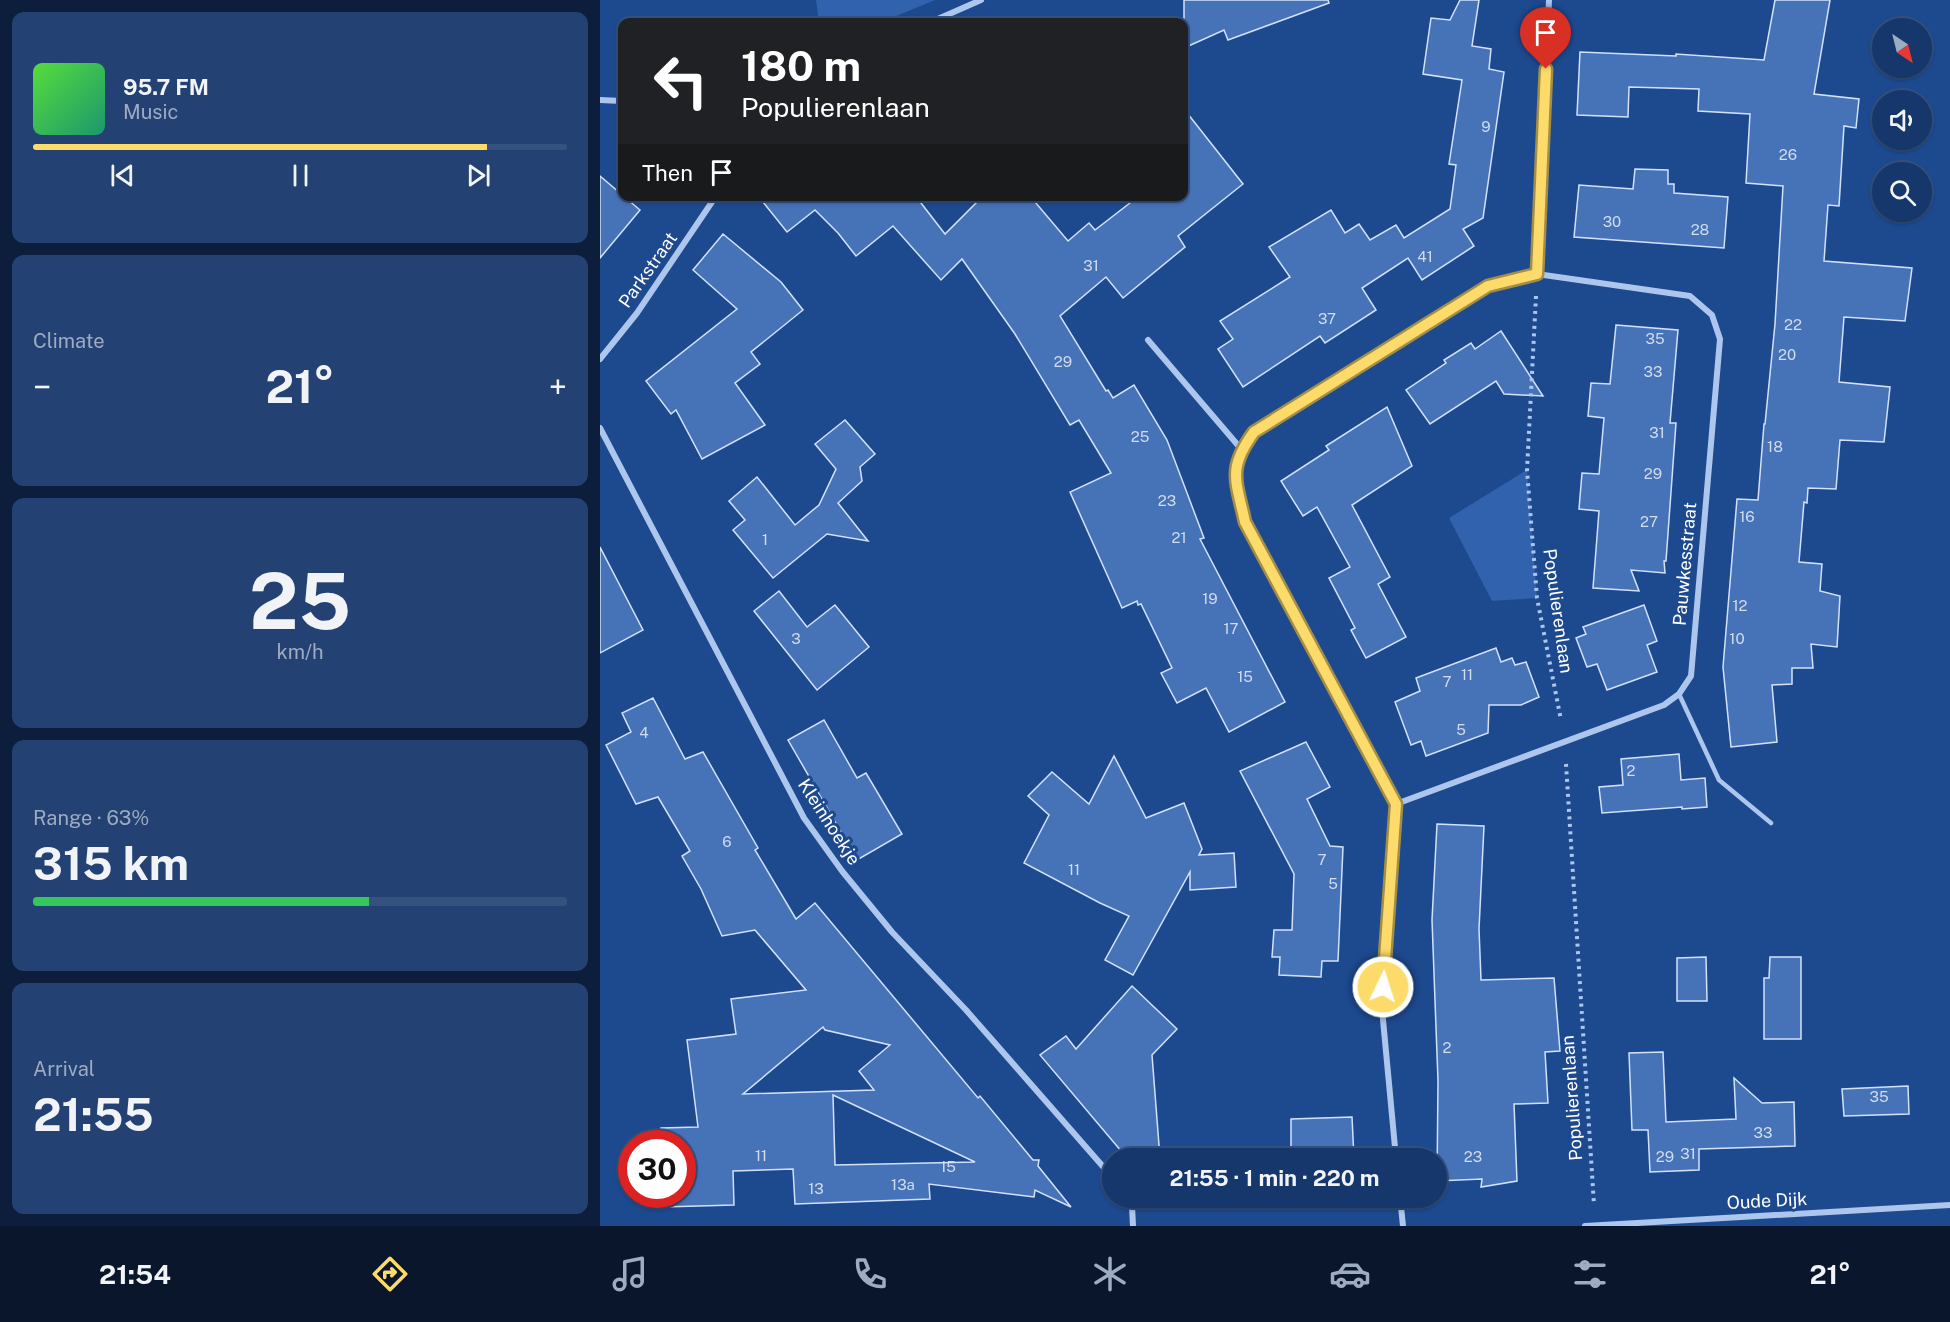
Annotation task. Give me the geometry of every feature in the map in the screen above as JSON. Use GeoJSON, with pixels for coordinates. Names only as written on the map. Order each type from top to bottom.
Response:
{"type":"FeatureCollection","features":[{"type":"Feature","properties":{"kind":"street"},"geometry":{"type":"LineString","coordinates":[[940,18],[981,0]]}},
{"type":"Feature","properties":{"kind":"street"},"geometry":{"type":"LineString","coordinates":[[1395,1148],[1382,1009],[1396,804],[1245,522],[1235,472],[1242,450],[1254,432],[1488,286],[1537,274],[1549,0]]}},
{"type":"Feature","properties":{"kind":"street"},"geometry":{"type":"LineString","coordinates":[[600,100],[618,101]]}},
{"type":"Feature","properties":{"kind":"street","name":"Parkstraat"},"geometry":{"type":"LineString","coordinates":[[600,359],[637,313],[714,201]]}},
{"type":"Feature","properties":{"kind":"street","name":"Pauwkesstraat"},"geometry":{"type":"LineString","coordinates":[[1537,274],[1690,296],[1712,315],[1720,339],[1691,676],[1679,694]]}},
{"type":"Feature","properties":{"kind":"street"},"geometry":{"type":"LineString","coordinates":[[1148,340],[1242,450]]}},
{"type":"Feature","properties":{"kind":"street","name":"Kleinhoekje"},"geometry":{"type":"LineString","coordinates":[[600,428],[804,818],[842,871],[892,932],[966,1010],[1102,1165]]}},
{"type":"Feature","properties":{"kind":"street"},"geometry":{"type":"LineString","coordinates":[[1396,804],[1664,705],[1679,694]]}},
{"type":"Feature","properties":{"kind":"street","name":"Oude Dijk"},"geometry":{"type":"LineString","coordinates":[[1585,1226],[1950,1206]]}},
{"type":"Feature","properties":{"kind":"street"},"geometry":{"type":"LineString","coordinates":[[1132,1208],[1133,1226]]}},
{"type":"Feature","properties":{"kind":"street"},"geometry":{"type":"LineString","coordinates":[[1401,1208],[1403,1226]]}},
{"type":"Feature","properties":{"kind":"lane"},"geometry":{"type":"LineString","coordinates":[[1679,694],[1719,780],[1771,823]]}},
{"type":"Feature","properties":{"kind":"path","name":"Populierenlaan"},"geometry":{"type":"LineString","coordinates":[[1537,274],[1527,470],[1538,598],[1565,742],[1596,1226]]}},
{"type":"Feature","properties":{"kind":"shaded area"},"geometry":{"type":"Polygon","coordinates":[[[816,0],[935,0],[892,18],[818,18],[816,0]]]}},
{"type":"Feature","properties":{"kind":"shaded area"},"geometry":{"type":"Polygon","coordinates":[[[1527,470],[1537,598],[1492,601],[1449,518],[1527,470]]]}},
{"type":"Feature","properties":{"kind":"building"},"geometry":{"type":"Polygon","coordinates":[[[1184,0],[1328,0],[1329,3],[1228,40],[1224,30],[1188,46],[1188,18],[1184,18],[1184,0]]]}},
{"type":"Feature","properties":{"kind":"building"},"geometry":{"type":"Polygon","coordinates":[[[1460,0],[1479,0],[1472,46],[1491,49],[1489,69],[1504,72],[1483,218],[1463,229],[1474,246],[1422,280],[1408,258],[1362,288],[1376,310],[1325,343],[1320,336],[1243,387],[1218,349],[1233,339],[1220,321],[1290,277],[1269,247],[1331,210],[1345,233],[1359,224],[1370,240],[1396,225],[1404,238],[1450,209],[1456,165],[1449,164],[1462,80],[1423,74],[1431,18],[1450,20],[1460,0]]]}},
{"type":"Feature","properties":{"kind":"building"},"geometry":{"type":"Polygon","coordinates":[[[1775,0],[1830,0],[1814,94],[1859,99],[1856,128],[1844,126],[1839,206],[1828,205],[1824,261],[1912,268],[1905,321],[1844,317],[1839,382],[1890,387],[1884,442],[1840,440],[1836,489],[1808,488],[1807,503],[1804,502],[1799,562],[1822,564],[1820,591],[1840,596],[1837,647],[1811,644],[1813,668],[1792,668],[1792,684],[1772,685],[1777,742],[1731,747],[1723,667],[1737,499],[1758,500],[1775,324],[1783,186],[1746,183],[1750,114],[1698,111],[1699,89],[1629,87],[1628,117],[1577,115],[1580,52],[1676,56],[1676,54],[1764,60],[1775,0]]]}},
{"type":"Feature","properties":{"kind":"building"},"geometry":{"type":"Polygon","coordinates":[[[1188,114],[1243,184],[1178,236],[1185,247],[1123,298],[1106,277],[1060,316],[1106,391],[1108,390],[1113,398],[1134,385],[1167,440],[1204,538],[1200,539],[1285,702],[1229,732],[1206,688],[1177,703],[1161,673],[1172,668],[1141,604],[1138,605],[1137,601],[1122,608],[1070,492],[1111,473],[1079,420],[1070,425],[1015,334],[962,259],[941,280],[893,226],[856,256],[838,233],[815,210],[787,232],[762,201],[923,201],[921,203],[945,234],[978,201],[1034,201],[1068,241],[1089,223],[1095,230],[1133,201],[1188,201],[1188,114]]]}},
{"type":"Feature","properties":{"kind":"building"},"geometry":{"type":"Polygon","coordinates":[[[1635,169],[1668,170],[1668,184],[1674,184],[1674,193],[1728,197],[1724,248],[1574,237],[1579,185],[1633,189],[1635,169]]]}},
{"type":"Feature","properties":{"kind":"building"},"geometry":{"type":"Polygon","coordinates":[[[600,176],[618,191],[618,201],[629,201],[640,210],[600,258],[600,176]]]}},
{"type":"Feature","properties":{"kind":"building"},"geometry":{"type":"Polygon","coordinates":[[[723,234],[781,282],[803,310],[751,352],[760,364],[735,383],[765,425],[702,459],[676,410],[671,414],[646,381],[737,309],[693,270],[723,234]]]}},
{"type":"Feature","properties":{"kind":"building"},"geometry":{"type":"Polygon","coordinates":[[[1616,325],[1678,330],[1670,423],[1676,423],[1666,561],[1664,561],[1665,573],[1631,570],[1639,591],[1593,588],[1599,511],[1579,509],[1582,473],[1599,474],[1604,418],[1588,416],[1591,383],[1610,384],[1616,325]]]}},
{"type":"Feature","properties":{"kind":"building"},"geometry":{"type":"Polygon","coordinates":[[[1501,331],[1543,396],[1504,394],[1496,381],[1430,424],[1406,390],[1446,363],[1444,360],[1471,343],[1475,349],[1501,331]]]}},
{"type":"Feature","properties":{"kind":"building"},"geometry":{"type":"Polygon","coordinates":[[[1387,407],[1412,466],[1352,505],[1390,577],[1378,584],[1406,637],[1366,658],[1351,630],[1355,628],[1329,578],[1350,567],[1317,507],[1303,516],[1281,481],[1329,450],[1326,446],[1387,407]]]}},
{"type":"Feature","properties":{"kind":"building"},"geometry":{"type":"Polygon","coordinates":[[[845,420],[875,454],[860,467],[862,481],[838,503],[868,541],[827,534],[773,578],[733,530],[745,520],[729,501],[757,477],[795,525],[819,505],[836,469],[815,444],[845,420]]]}},
{"type":"Feature","properties":{"kind":"building"},"geometry":{"type":"Polygon","coordinates":[[[600,547],[643,630],[600,653],[600,547]]]}},
{"type":"Feature","properties":{"kind":"building"},"geometry":{"type":"Polygon","coordinates":[[[779,591],[807,627],[835,605],[869,647],[817,690],[754,611],[779,591]]]}},
{"type":"Feature","properties":{"kind":"building"},"geometry":{"type":"Polygon","coordinates":[[[1644,605],[1657,641],[1647,645],[1657,672],[1607,690],[1597,664],[1587,667],[1576,638],[1586,634],[1583,627],[1644,605]]]}},
{"type":"Feature","properties":{"kind":"building"},"geometry":{"type":"Polygon","coordinates":[[[1496,648],[1501,662],[1512,658],[1515,665],[1526,662],[1539,697],[1521,705],[1489,705],[1488,733],[1426,756],[1421,741],[1411,745],[1395,702],[1420,691],[1416,678],[1496,648]]]}},
{"type":"Feature","properties":{"kind":"building"},"geometry":{"type":"Polygon","coordinates":[[[653,698],[685,759],[703,752],[758,848],[755,850],[796,919],[815,903],[978,1098],[980,1096],[1033,1160],[1039,1160],[1038,1166],[1071,1207],[1035,1190],[1034,1197],[929,1184],[930,1199],[795,1204],[793,1169],[733,1171],[734,1205],[696,1206],[696,1130],[661,1130],[661,1128],[698,1127],[687,1040],[736,1034],[731,999],[806,990],[755,930],[722,936],[701,889],[682,856],[690,851],[658,797],[636,804],[606,745],[631,732],[622,713],[653,698]],[[823,1027],[743,1094],[874,1090],[859,1071],[890,1045],[825,1030],[823,1027]],[[833,1095],[835,1165],[975,1162],[833,1095]]]}},
{"type":"Feature","properties":{"kind":"building"},"geometry":{"type":"Polygon","coordinates":[[[824,720],[857,778],[866,773],[902,834],[857,860],[788,740],[824,720]]]}},
{"type":"Feature","properties":{"kind":"building"},"geometry":{"type":"Polygon","coordinates":[[[1306,742],[1330,787],[1307,799],[1330,846],[1343,847],[1338,961],[1322,961],[1321,977],[1279,975],[1280,957],[1272,957],[1274,930],[1292,930],[1294,874],[1240,771],[1306,742]]]}},
{"type":"Feature","properties":{"kind":"building"},"geometry":{"type":"Polygon","coordinates":[[[1679,754],[1681,780],[1705,778],[1707,807],[1602,813],[1599,787],[1623,785],[1621,759],[1679,754]]]}},
{"type":"Feature","properties":{"kind":"building"},"geometry":{"type":"Polygon","coordinates":[[[1114,756],[1146,818],[1184,803],[1202,849],[1199,855],[1234,853],[1236,887],[1190,890],[1190,872],[1133,975],[1105,960],[1129,916],[1024,863],[1049,815],[1028,796],[1052,772],[1089,804],[1114,756]]]}},
{"type":"Feature","properties":{"kind":"building"},"geometry":{"type":"Polygon","coordinates":[[[1437,824],[1484,826],[1479,929],[1481,980],[1554,978],[1560,1051],[1545,1052],[1548,1103],[1514,1104],[1517,1181],[1481,1187],[1482,1179],[1447,1181],[1447,1148],[1437,1148],[1438,1081],[1432,920],[1437,824]]]}},
{"type":"Feature","properties":{"kind":"building"},"geometry":{"type":"Polygon","coordinates":[[[1706,957],[1707,1001],[1677,1001],[1677,958],[1706,957]]]}},
{"type":"Feature","properties":{"kind":"building"},"geometry":{"type":"Polygon","coordinates":[[[1770,957],[1801,957],[1801,1039],[1764,1039],[1764,978],[1769,978],[1770,957]]]}},
{"type":"Feature","properties":{"kind":"building"},"geometry":{"type":"Polygon","coordinates":[[[1132,986],[1177,1029],[1152,1055],[1159,1148],[1119,1148],[1040,1055],[1066,1036],[1076,1049],[1132,986]]]}},
{"type":"Feature","properties":{"kind":"building"},"geometry":{"type":"Polygon","coordinates":[[[1663,1052],[1666,1122],[1736,1119],[1734,1078],[1762,1103],[1794,1102],[1795,1146],[1699,1149],[1699,1170],[1650,1172],[1648,1130],[1632,1130],[1629,1053],[1663,1052]]]}},
{"type":"Feature","properties":{"kind":"building"},"geometry":{"type":"Polygon","coordinates":[[[1908,1086],[1909,1114],[1844,1116],[1842,1089],[1908,1086]]]}},
{"type":"Feature","properties":{"kind":"building"},"geometry":{"type":"Polygon","coordinates":[[[1352,1117],[1354,1148],[1291,1148],[1291,1119],[1352,1117]]]}},
{"type":"Feature","properties":{"kind":"route"},"geometry":{"type":"LineString","coordinates":[[1383,987],[1396,804],[1245,522],[1235,472],[1242,450],[1254,432],[1488,286],[1537,274],[1546,69]]}}]}
